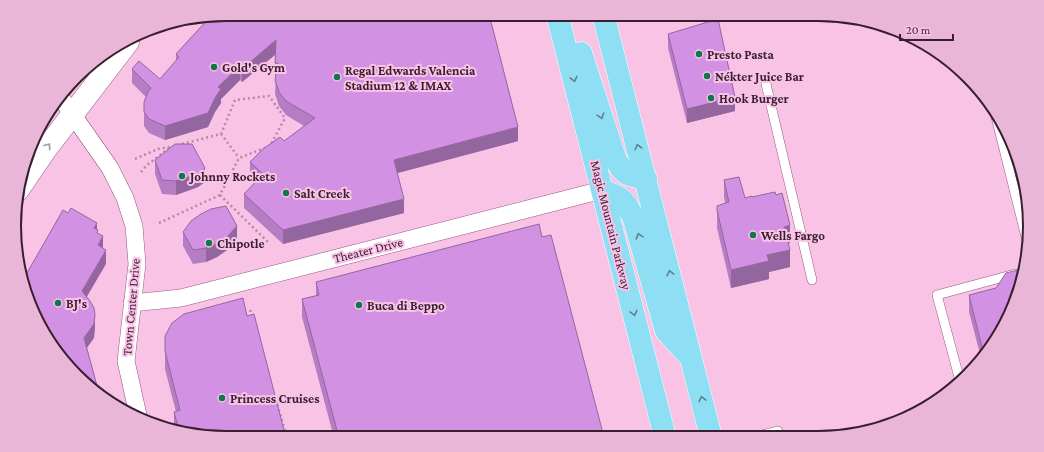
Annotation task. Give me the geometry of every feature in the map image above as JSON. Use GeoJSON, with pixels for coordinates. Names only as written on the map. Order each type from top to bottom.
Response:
{"type":"FeatureCollection","features":[{"type":"Feature","properties":{"kind":"main road","name":"Magic Mountain Parkway"},"geometry":{"type":"LineString","coordinates":[[559,21],[663,431]]}},
{"type":"Feature","properties":{"kind":"main road"},"geometry":{"type":"LineString","coordinates":[[568,21],[576,38],[615,158],[620,169],[627,175],[646,179]]}},
{"type":"Feature","properties":{"kind":"main road"},"geometry":{"type":"LineString","coordinates":[[605,21],[710,431]]}},
{"type":"Feature","properties":{"kind":"main road"},"geometry":{"type":"LineString","coordinates":[[27,177],[46,149],[66,106],[120,50]]}},
{"type":"Feature","properties":{"kind":"main road"},"geometry":{"type":"LineString","coordinates":[[602,190],[618,196],[626,202],[634,219],[666,331],[692,359]]}},
{"type":"Feature","properties":{"kind":"street","name":"Town Center Drive"},"geometry":{"type":"LineString","coordinates":[[66,106],[110,168],[125,198],[134,226],[137,264],[126,361],[137,411]]}},
{"type":"Feature","properties":{"kind":"street","name":"Theater Drive"},"geometry":{"type":"LineString","coordinates":[[132,303],[181,298],[602,190]]}},
{"type":"Feature","properties":{"kind":"lane"},"geometry":{"type":"LineString","coordinates":[[766,84],[812,280]]}},
{"type":"Feature","properties":{"kind":"lane"},"geometry":{"type":"LineString","coordinates":[[999,130],[1023,224]]}},
{"type":"Feature","properties":{"kind":"lane"},"geometry":{"type":"LineString","coordinates":[[958,375],[937,295],[1017,273]]}},
{"type":"Feature","properties":{"kind":"path"},"geometry":{"type":"LineString","coordinates":[[159,223],[220,195],[239,158],[270,146],[285,118],[269,96],[235,100],[221,134]]}},
{"type":"Feature","properties":{"kind":"path"},"geometry":{"type":"LineString","coordinates":[[135,159],[152,151],[221,134]]}},
{"type":"Feature","properties":{"kind":"path"},"geometry":{"type":"LineString","coordinates":[[221,134],[239,158]]}},
{"type":"Feature","properties":{"kind":"path"},"geometry":{"type":"LineString","coordinates":[[141,172],[147,165],[172,146]]}},
{"type":"Feature","properties":{"kind":"path"},"geometry":{"type":"LineString","coordinates":[[220,195],[270,244]]}},
{"type":"Feature","properties":{"kind":"path"},"geometry":{"type":"LineString","coordinates":[[250,310],[254,325]]}},
{"type":"Feature","properties":{"kind":"path"},"geometry":{"type":"LineString","coordinates":[[274,393],[285,431]]}},
{"type":"Feature","properties":{"kind":"building"},"geometry":{"type":"Polygon","coordinates":[[[213,21],[491,21],[518,127],[394,160],[404,199],[283,230],[244,194],[263,174],[250,162],[263,149],[280,137],[284,141],[315,118],[286,101],[279,92],[275,80],[278,63],[275,63],[276,40],[242,69],[240,66],[218,87],[221,89],[208,113],[165,126],[149,119],[144,112],[144,102],[151,88],[132,69],[139,61],[160,79],[179,57],[176,54],[205,22],[213,21]]]}},
{"type":"Feature","properties":{"kind":"building"},"geometry":{"type":"Polygon","coordinates":[[[711,21],[718,21],[735,97],[687,109],[668,34],[711,21]]]}},
{"type":"Feature","properties":{"kind":"building"},"geometry":{"type":"Polygon","coordinates":[[[175,144],[192,144],[205,168],[198,174],[176,181],[162,180],[155,160],[175,144]]]}},
{"type":"Feature","properties":{"kind":"building","name":"Wells Fargo"},"geometry":{"type":"Polygon","coordinates":[[[739,177],[745,198],[775,192],[776,195],[782,193],[790,225],[784,227],[790,250],[767,255],[769,261],[731,270],[717,206],[729,202],[724,180],[739,177]]]}},
{"type":"Feature","properties":{"kind":"building"},"geometry":{"type":"Polygon","coordinates":[[[226,206],[237,226],[227,237],[217,243],[206,248],[193,250],[183,232],[191,221],[211,209],[226,206]]]}},
{"type":"Feature","properties":{"kind":"building"},"geometry":{"type":"Polygon","coordinates":[[[71,208],[97,223],[94,228],[98,230],[97,233],[103,236],[98,245],[106,250],[82,291],[94,308],[94,324],[84,338],[97,385],[81,371],[63,351],[48,328],[32,292],[27,273],[63,210],[68,213],[71,208]]]}},
{"type":"Feature","properties":{"kind":"building"},"geometry":{"type":"Polygon","coordinates":[[[539,224],[542,237],[551,235],[602,431],[337,431],[302,299],[319,295],[316,282],[539,224]]]}},
{"type":"Feature","properties":{"kind":"building"},"geometry":{"type":"Polygon","coordinates":[[[1018,270],[1012,292],[1002,317],[982,349],[969,295],[996,288],[1006,273],[1018,270]]]}},
{"type":"Feature","properties":{"kind":"building","name":"Princess Cruises"},"geometry":{"type":"Polygon","coordinates":[[[243,298],[247,316],[254,314],[284,431],[213,431],[178,425],[174,412],[180,410],[165,351],[165,336],[172,323],[184,314],[243,298]]]}},
{"type":"Feature","properties":{"kind":"place","name":"Presto Pasta"},"geometry":{"type":"Point","coordinates":[699,54]}},
{"type":"Feature","properties":{"kind":"place","name":"Gold's Gym"},"geometry":{"type":"Point","coordinates":[214,67]}},
{"type":"Feature","properties":{"kind":"place","name":"Nékter Juice Bar"},"geometry":{"type":"Point","coordinates":[707,76]}},
{"type":"Feature","properties":{"kind":"place","name":"Regal Edwards Valencia Stadium 12 & IMAX"},"geometry":{"type":"Point","coordinates":[337,77]}},
{"type":"Feature","properties":{"kind":"place","name":"Hook Burger"},"geometry":{"type":"Point","coordinates":[711,98]}},
{"type":"Feature","properties":{"kind":"place","name":"Johnny Rockets"},"geometry":{"type":"Point","coordinates":[182,176]}},
{"type":"Feature","properties":{"kind":"place","name":"Salt Creek"},"geometry":{"type":"Point","coordinates":[286,193]}},
{"type":"Feature","properties":{"kind":"place","name":"Wells Fargo"},"geometry":{"type":"Point","coordinates":[753,235]}},
{"type":"Feature","properties":{"kind":"place","name":"Chipotle"},"geometry":{"type":"Point","coordinates":[209,243]}},
{"type":"Feature","properties":{"kind":"place","name":"BJ's"},"geometry":{"type":"Point","coordinates":[58,303]}},
{"type":"Feature","properties":{"kind":"place","name":"Buca di Beppo"},"geometry":{"type":"Point","coordinates":[359,305]}},
{"type":"Feature","properties":{"kind":"place","name":"Princess Cruises"},"geometry":{"type":"Point","coordinates":[222,398]}}]}
